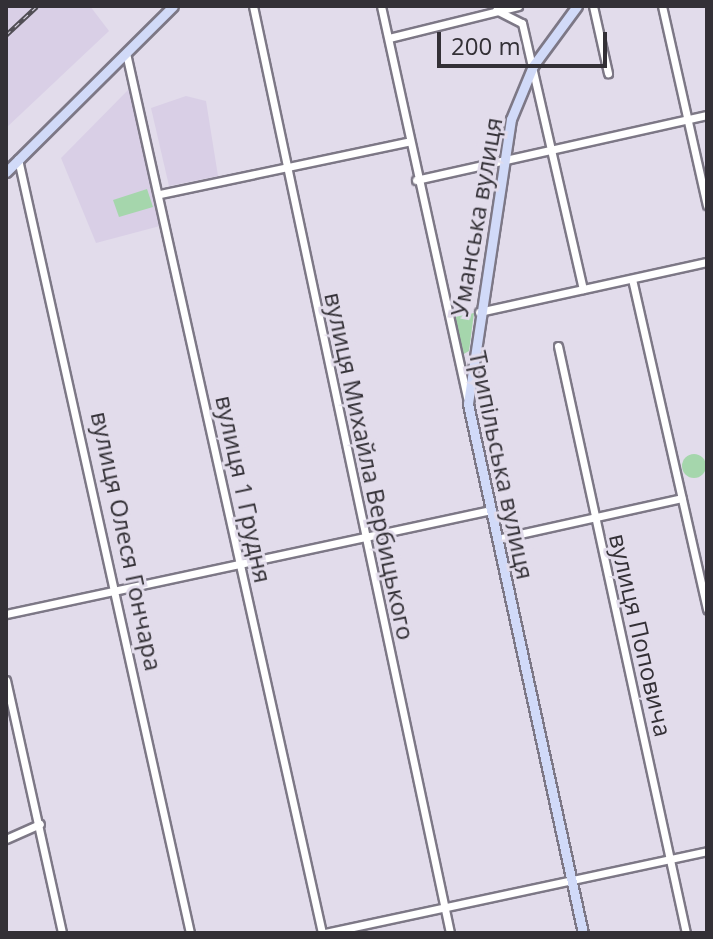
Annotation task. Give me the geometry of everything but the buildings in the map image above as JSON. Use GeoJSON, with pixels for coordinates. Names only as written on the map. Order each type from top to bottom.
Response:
{"type":"FeatureCollection","features":[{"type":"Feature","properties":{"kind":"main road"},"geometry":{"type":"LineString","coordinates":[[6,172],[173,6]]}},
{"type":"Feature","properties":{"kind":"main road","name":"Уманська вулиця"},"geometry":{"type":"LineString","coordinates":[[468,404],[477,312],[503,161],[533,66],[577,6]]}},
{"type":"Feature","properties":{"kind":"main road","name":"Трипільська вулиця"},"geometry":{"type":"LineString","coordinates":[[468,404],[583,933]]}},
{"type":"Feature","properties":{"kind":"street","name":"вулиця Михайла Вербицького"},"geometry":{"type":"LineString","coordinates":[[253,6],[283,167],[450,933]]}},
{"type":"Feature","properties":{"kind":"street","name":"Трипільська вулиця"},"geometry":{"type":"LineString","coordinates":[[381,6],[407,142],[468,404]]}},
{"type":"Feature","properties":{"kind":"street"},"geometry":{"type":"LineString","coordinates":[[389,38],[518,6]]}},
{"type":"Feature","properties":{"kind":"street"},"geometry":{"type":"LineString","coordinates":[[593,6],[608,73]]}},
{"type":"Feature","properties":{"kind":"street"},"geometry":{"type":"LineString","coordinates":[[662,6],[707,205]]}},
{"type":"Feature","properties":{"kind":"street"},"geometry":{"type":"LineString","coordinates":[[496,10],[522,23],[583,289]]}},
{"type":"Feature","properties":{"kind":"street","name":"вулиця 1 Грудня"},"geometry":{"type":"LineString","coordinates":[[126,53],[323,933]]}},
{"type":"Feature","properties":{"kind":"street"},"geometry":{"type":"LineString","coordinates":[[416,180],[707,115]]}},
{"type":"Feature","properties":{"kind":"street"},"geometry":{"type":"LineString","coordinates":[[160,194],[407,142]]}},
{"type":"Feature","properties":{"kind":"street","name":"вулиця Олеся Гончара"},"geometry":{"type":"LineString","coordinates":[[18,159],[118,592],[190,933]]}},
{"type":"Feature","properties":{"kind":"street"},"geometry":{"type":"LineString","coordinates":[[477,312],[707,262]]}},
{"type":"Feature","properties":{"kind":"street"},"geometry":{"type":"LineString","coordinates":[[632,279],[707,610]]}},
{"type":"Feature","properties":{"kind":"street","name":"вулиця Поповича"},"geometry":{"type":"LineString","coordinates":[[558,346],[686,933]]}},
{"type":"Feature","properties":{"kind":"street"},"geometry":{"type":"LineString","coordinates":[[497,539],[682,498]]}},
{"type":"Feature","properties":{"kind":"street"},"geometry":{"type":"LineString","coordinates":[[6,614],[491,510]]}},
{"type":"Feature","properties":{"kind":"street"},"geometry":{"type":"LineString","coordinates":[[6,680],[62,933]]}},
{"type":"Feature","properties":{"kind":"street"},"geometry":{"type":"LineString","coordinates":[[6,839],[40,824]]}},
{"type":"Feature","properties":{"kind":"street"},"geometry":{"type":"LineString","coordinates":[[323,933],[707,851]]}},
{"type":"Feature","properties":{"kind":"shaded area"},"geometry":{"type":"Polygon","coordinates":[[[6,6],[90,6],[109,31],[6,128],[6,6]]]}},
{"type":"Feature","properties":{"kind":"shaded area"},"geometry":{"type":"Polygon","coordinates":[[[131,87],[160,226],[96,243],[61,158],[131,87]]]}},
{"type":"Feature","properties":{"kind":"shaded area"},"geometry":{"type":"Polygon","coordinates":[[[186,96],[206,101],[218,176],[169,186],[151,108],[186,96]]]}},
{"type":"Feature","properties":{"kind":"green space"},"geometry":{"type":"Polygon","coordinates":[[[147,189],[153,207],[119,217],[113,200],[147,189]]]}},
{"type":"Feature","properties":{"kind":"green space"},"geometry":{"type":"Polygon","coordinates":[[[474,313],[469,351],[462,355],[450,318],[474,313]]]}},
{"type":"Feature","properties":{"kind":"green space"},"geometry":{"type":"Polygon","coordinates":[[[694,454],[702,458],[706,466],[702,474],[694,478],[686,474],[682,466],[686,458],[694,454]]]}},
{"type":"Feature","properties":{"kind":"railway"},"geometry":{"type":"LineString","coordinates":[[6,35],[37,6]]}}]}
